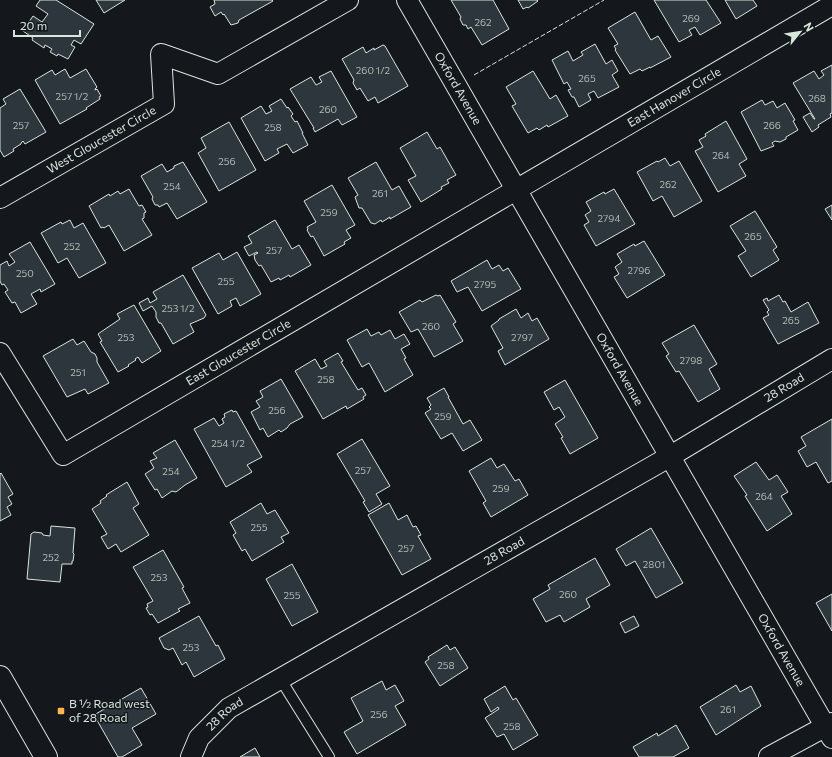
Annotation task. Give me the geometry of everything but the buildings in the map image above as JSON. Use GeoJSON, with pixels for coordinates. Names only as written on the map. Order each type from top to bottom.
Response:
{"type":"FeatureCollection","features":[{"type":"Feature","properties":{"kind":"main road"},"geometry":{"type":"LineString","coordinates":[[0,677],[46,757]]}},
{"type":"Feature","properties":{"kind":"street","name":"West Gloucester Circle"},"geometry":{"type":"LineString","coordinates":[[0,198],[164,104],[161,54],[218,74],[348,0]]}},
{"type":"Feature","properties":{"kind":"street","name":"Oxford Avenue"},"geometry":{"type":"LineString","coordinates":[[407,0],[669,457],[830,729]]}},
{"type":"Feature","properties":{"kind":"street","name":"East Hanover Circle"},"geometry":{"type":"LineString","coordinates":[[516,189],[832,5]]}},
{"type":"Feature","properties":{"kind":"street","name":"East Gloucester Circle"},"geometry":{"type":"LineString","coordinates":[[0,353],[62,455],[516,189]]}},
{"type":"Feature","properties":{"kind":"street","name":"28 Road"},"geometry":{"type":"LineString","coordinates":[[191,757],[199,738],[229,708],[281,680],[669,457],[832,359]]}},
{"type":"Feature","properties":{"kind":"street"},"geometry":{"type":"LineString","coordinates":[[769,757],[830,729]]}},
{"type":"Feature","properties":{"kind":"lane"},"geometry":{"type":"LineString","coordinates":[[281,680],[329,757]]}},
{"type":"Feature","properties":{"kind":"fence"},"geometry":{"type":"LineString","coordinates":[[474,75],[604,0]]}},
{"type":"Feature","properties":{"kind":"place","name":"B ½ Road west of 28 Road"},"geometry":{"type":"Point","coordinates":[61,711]}}]}
